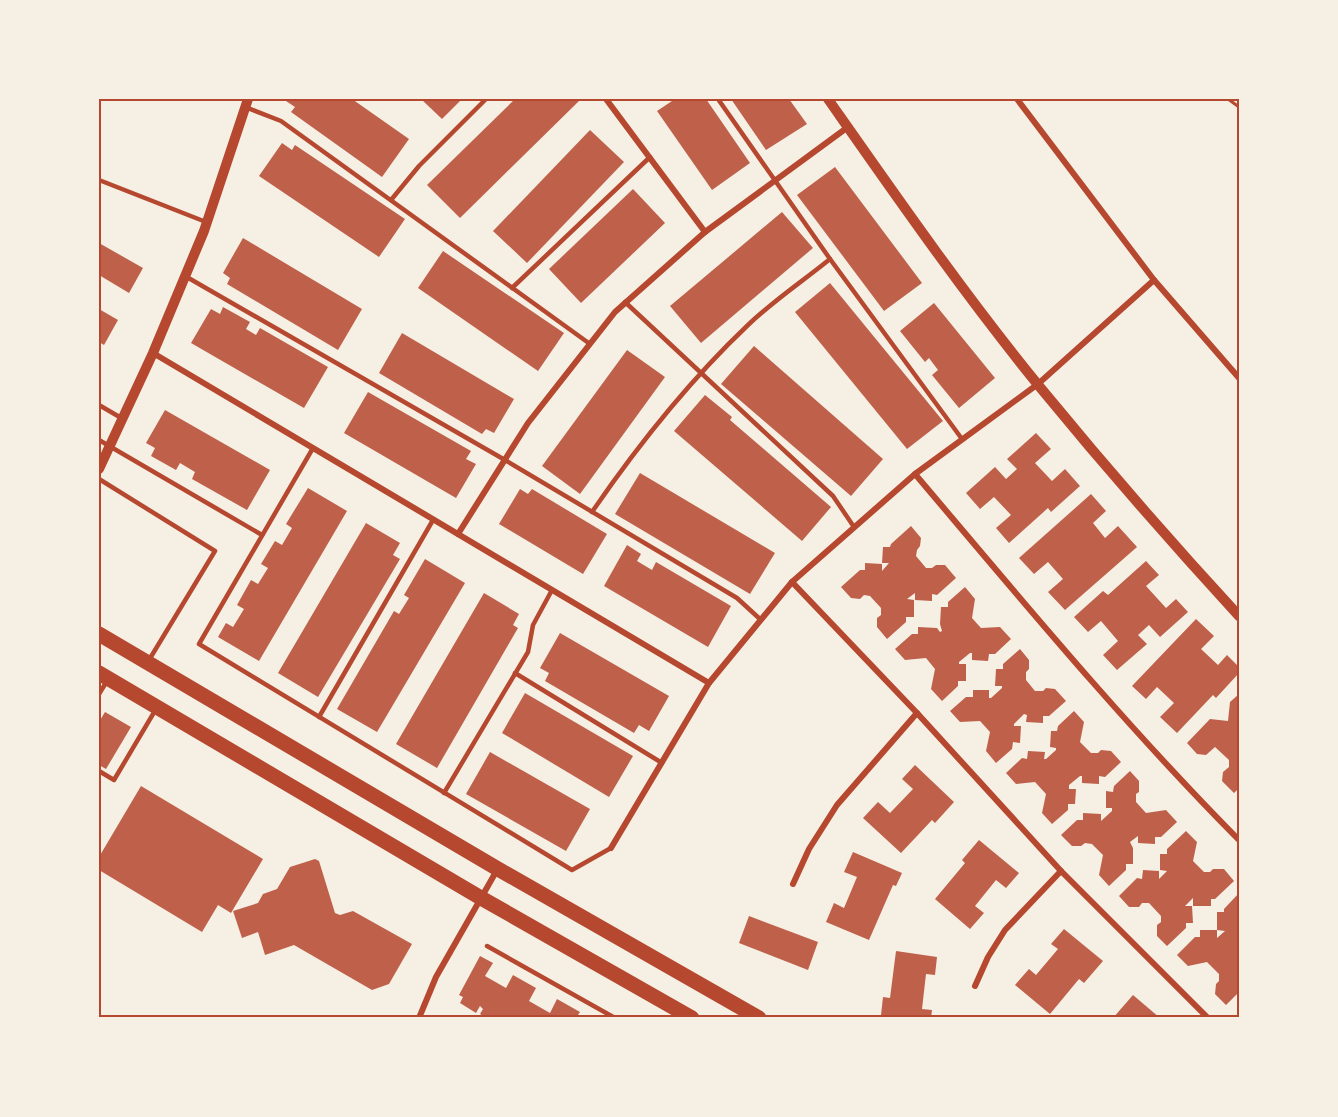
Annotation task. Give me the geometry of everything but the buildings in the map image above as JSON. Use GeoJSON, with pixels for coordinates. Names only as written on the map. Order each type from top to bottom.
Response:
{"type":"FeatureCollection","features":[{"type":"Feature","properties":{"kind":"main road"},"geometry":{"type":"LineString","coordinates":[[99,634],[498,869],[759,1018]]}},
{"type":"Feature","properties":{"kind":"main road"},"geometry":{"type":"LineString","coordinates":[[104,675],[481,898],[692,1018]]}},
{"type":"Feature","properties":{"kind":"street"},"geometry":{"type":"LineString","coordinates":[[606,99],[705,232]]}},
{"type":"Feature","properties":{"kind":"street"},"geometry":{"type":"LineString","coordinates":[[828,99],[934,248],[1038,384],[1175,547],[1239,616]]}},
{"type":"Feature","properties":{"kind":"street"},"geometry":{"type":"LineString","coordinates":[[1017,99],[1154,280],[1239,378]]}},
{"type":"Feature","properties":{"kind":"street"},"geometry":{"type":"LineString","coordinates":[[99,469],[153,353],[185,276],[206,222],[246,103]]}},
{"type":"Feature","properties":{"kind":"street"},"geometry":{"type":"LineString","coordinates":[[458,534],[528,423],[625,302],[705,232],[848,127]]}},
{"type":"Feature","properties":{"kind":"street"},"geometry":{"type":"LineString","coordinates":[[611,848],[709,683],[792,582],[915,474],[1038,384],[1154,280]]}},
{"type":"Feature","properties":{"kind":"street"},"geometry":{"type":"LineString","coordinates":[[153,353],[709,683]]}},
{"type":"Feature","properties":{"kind":"street"},"geometry":{"type":"LineString","coordinates":[[915,474],[1073,661],[1171,771],[1239,840]]}},
{"type":"Feature","properties":{"kind":"street"},"geometry":{"type":"LineString","coordinates":[[792,582],[917,712],[1061,871],[1208,1018]]}},
{"type":"Feature","properties":{"kind":"street"},"geometry":{"type":"LineString","coordinates":[[793,884],[809,849],[837,805],[917,712]]}},
{"type":"Feature","properties":{"kind":"street"},"geometry":{"type":"LineString","coordinates":[[421,1017],[436,977],[498,869]]}},
{"type":"Feature","properties":{"kind":"street"},"geometry":{"type":"LineString","coordinates":[[975,986],[988,957],[1005,930],[1061,871]]}},
{"type":"Feature","properties":{"kind":"lane"},"geometry":{"type":"LineString","coordinates":[[391,200],[419,166],[486,99]]}},
{"type":"Feature","properties":{"kind":"lane"},"geometry":{"type":"LineString","coordinates":[[718,99],[830,259],[963,439]]}},
{"type":"Feature","properties":{"kind":"lane"},"geometry":{"type":"LineString","coordinates":[[246,103],[281,121],[590,344]]}},
{"type":"Feature","properties":{"kind":"lane"},"geometry":{"type":"LineString","coordinates":[[512,288],[650,157]]}},
{"type":"Feature","properties":{"kind":"lane"},"geometry":{"type":"LineString","coordinates":[[99,180],[206,222]]}},
{"type":"Feature","properties":{"kind":"lane"},"geometry":{"type":"LineString","coordinates":[[592,513],[629,459],[700,373],[749,323],[830,259]]}},
{"type":"Feature","properties":{"kind":"lane"},"geometry":{"type":"LineString","coordinates":[[185,276],[505,460],[737,598],[760,620]]}},
{"type":"Feature","properties":{"kind":"lane"},"geometry":{"type":"LineString","coordinates":[[625,302],[832,496],[854,527]]}},
{"type":"Feature","properties":{"kind":"lane"},"geometry":{"type":"LineString","coordinates":[[99,405],[123,419]]}},
{"type":"Feature","properties":{"kind":"lane"},"geometry":{"type":"LineString","coordinates":[[99,440],[262,535]]}},
{"type":"Feature","properties":{"kind":"lane"},"geometry":{"type":"LineString","coordinates":[[313,448],[199,644],[572,870],[611,848]]}},
{"type":"Feature","properties":{"kind":"lane"},"geometry":{"type":"LineString","coordinates":[[99,479],[215,551],[147,663]]}},
{"type":"Feature","properties":{"kind":"lane"},"geometry":{"type":"LineString","coordinates":[[319,717],[434,520]]}},
{"type":"Feature","properties":{"kind":"lane"},"geometry":{"type":"LineString","coordinates":[[444,792],[528,652],[533,625],[552,590]]}},
{"type":"Feature","properties":{"kind":"lane"},"geometry":{"type":"LineString","coordinates":[[515,674],[662,763]]}},
{"type":"Feature","properties":{"kind":"lane"},"geometry":{"type":"LineString","coordinates":[[99,694],[104,675]]}},
{"type":"Feature","properties":{"kind":"lane"},"geometry":{"type":"LineString","coordinates":[[99,771],[114,780],[158,707]]}},
{"type":"Feature","properties":{"kind":"lane"},"geometry":{"type":"LineString","coordinates":[[487,946],[615,1018]]}},
{"type":"Feature","properties":{"kind":"path"},"geometry":{"type":"LineString","coordinates":[[1228,99],[1239,107]]}}]}
